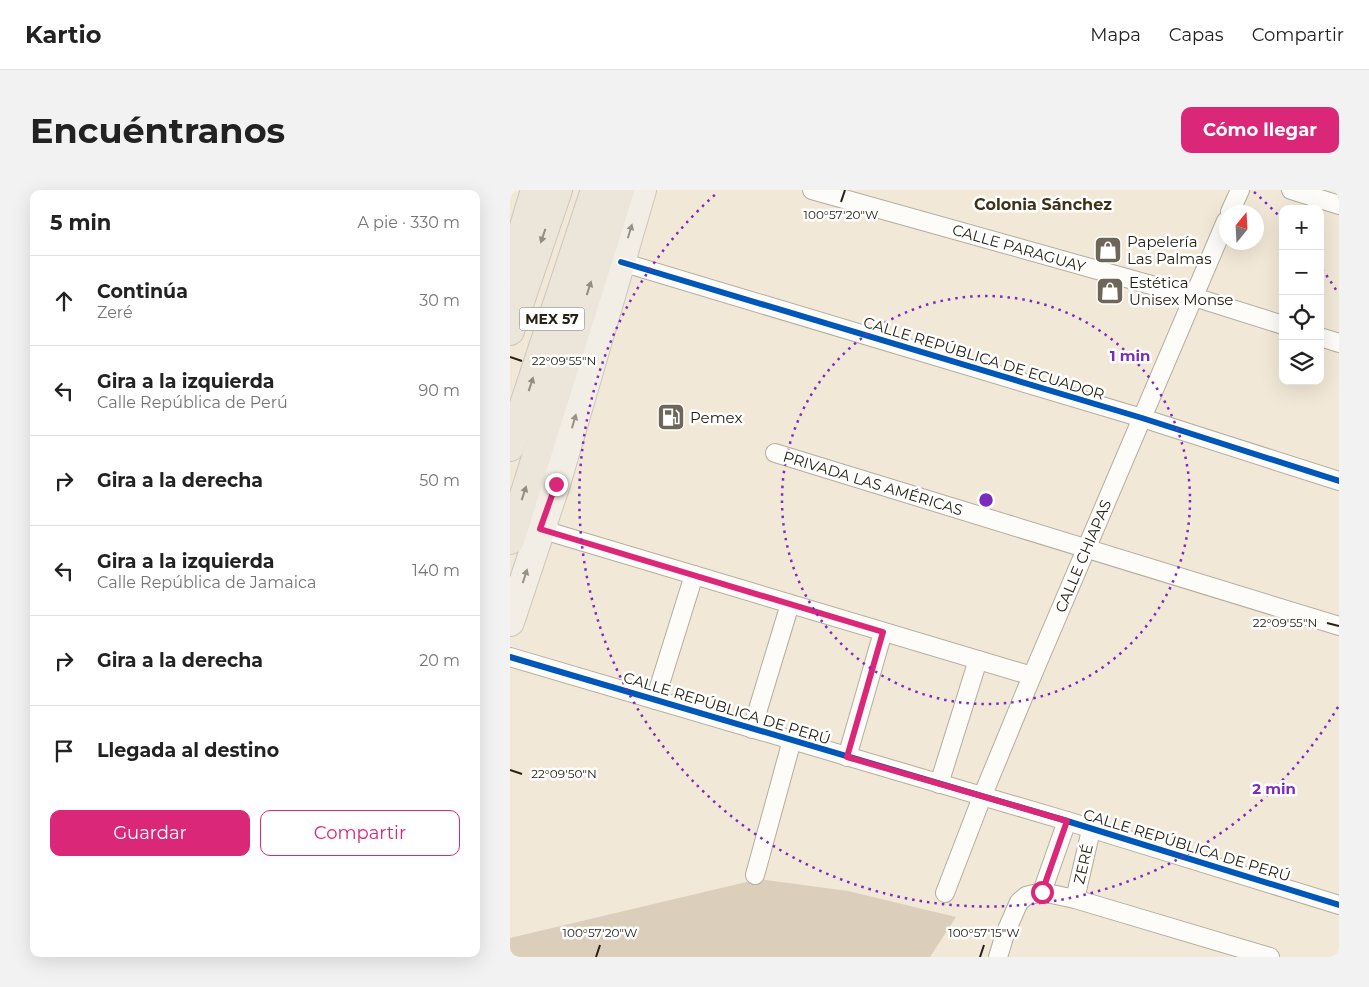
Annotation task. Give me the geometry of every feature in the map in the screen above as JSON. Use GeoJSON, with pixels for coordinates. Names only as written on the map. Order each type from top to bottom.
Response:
{"type":"FeatureCollection","features":[{"type":"Feature","properties":{"kind":"highway"},"geometry":{"type":"LineString","coordinates":[[510,273],[535,190]]}},
{"type":"Feature","properties":{"kind":"highway"},"geometry":{"type":"LineString","coordinates":[[510,330],[558,190]]}},
{"type":"Feature","properties":{"kind":"highway","name":"MEX 57"},"geometry":{"type":"LineString","coordinates":[[510,447],[595,190]]}},
{"type":"Feature","properties":{"kind":"highway"},"geometry":{"type":"LineString","coordinates":[[510,540],[620,190]]}},
{"type":"Feature","properties":{"kind":"main road"},"geometry":{"type":"LineString","coordinates":[[510,622],[556,484],[642,190]]}},
{"type":"Feature","properties":{"kind":"street","name":"CALLE PARAGUAY"},"geometry":{"type":"LineString","coordinates":[[812,190],[1194,297],[1279,324]]}},
{"type":"Feature","properties":{"kind":"street"},"geometry":{"type":"LineString","coordinates":[[1233,205],[1240,190]]}},
{"type":"Feature","properties":{"kind":"street"},"geometry":{"type":"LineString","coordinates":[[1291,190],[1339,205]]}},
{"type":"Feature","properties":{"kind":"street","name":"CALLE CHIAPAS"},"geometry":{"type":"LineString","coordinates":[[945,893],[1032,676],[1219,238]]}},
{"type":"Feature","properties":{"kind":"street","name":"CALLE REPÚBLICA DE ECUADOR"},"geometry":{"type":"LineString","coordinates":[[621,262],[1142,418],[1339,481]]}},
{"type":"Feature","properties":{"kind":"street"},"geometry":{"type":"LineString","coordinates":[[1324,338],[1339,343]]}},
{"type":"Feature","properties":{"kind":"street","name":"PRIVADA LAS AMÉRICAS"},"geometry":{"type":"LineString","coordinates":[[775,453],[1339,626]]}},
{"type":"Feature","properties":{"kind":"street"},"geometry":{"type":"LineString","coordinates":[[540,529],[1032,676]]}},
{"type":"Feature","properties":{"kind":"street"},"geometry":{"type":"LineString","coordinates":[[655,700],[694,575]]}},
{"type":"Feature","properties":{"kind":"street"},"geometry":{"type":"LineString","coordinates":[[752,729],[790,604]]}},
{"type":"Feature","properties":{"kind":"street"},"geometry":{"type":"LineString","coordinates":[[847,757],[883,632]]}},
{"type":"Feature","properties":{"kind":"street","name":"CALLE REPÚBLICA DE PERÚ"},"geometry":{"type":"LineString","coordinates":[[510,657],[1067,821],[1339,905]]}},
{"type":"Feature","properties":{"kind":"street"},"geometry":{"type":"LineString","coordinates":[[939,784],[978,660]]}},
{"type":"Feature","properties":{"kind":"street"},"geometry":{"type":"LineString","coordinates":[[754,875],[792,740]]}},
{"type":"Feature","properties":{"kind":"street","name":"ZERÉ"},"geometry":{"type":"LineString","coordinates":[[1042,892],[1067,821]]}},
{"type":"Feature","properties":{"kind":"street","name":"ZERÉ"},"geometry":{"type":"LineString","coordinates":[[1075,899],[1092,830]]}},
{"type":"Feature","properties":{"kind":"street"},"geometry":{"type":"LineString","coordinates":[[998,957],[1005,934],[1019,902],[1026,896],[1042,892],[1075,899],[1270,957]]}},
{"type":"Feature","properties":{"kind":"shaded area"},"geometry":{"type":"Polygon","coordinates":[[[759,879],[848,891],[956,917],[930,957],[510,957],[510,938],[759,879]]]}},
{"type":"Feature","properties":{"kind":"cycle path"},"geometry":{"type":"LineString","coordinates":[[621,262],[1142,418],[1339,481]]}},
{"type":"Feature","properties":{"kind":"cycle path"},"geometry":{"type":"LineString","coordinates":[[510,657],[1067,821],[1339,905]]}},
{"type":"Feature","properties":{"kind":"place","name":"Papelería Las Palmas"},"geometry":{"type":"Point","coordinates":[1108,250]}},
{"type":"Feature","properties":{"kind":"place","name":"Estética Unisex Monse"},"geometry":{"type":"Point","coordinates":[1110,291]}},
{"type":"Feature","properties":{"kind":"place","name":"Pemex"},"geometry":{"type":"Point","coordinates":[671,417]}},
{"type":"Feature","properties":{"kind":"district","name":"Colonia Sánchez"},"geometry":{"type":"Point","coordinates":[1043,204]}},
{"type":"Feature","properties":{"kind":"route"},"geometry":{"type":"LineString","coordinates":[[556,484],[540,529],[883,632],[847,757],[1067,821],[1042,892]]}}]}
